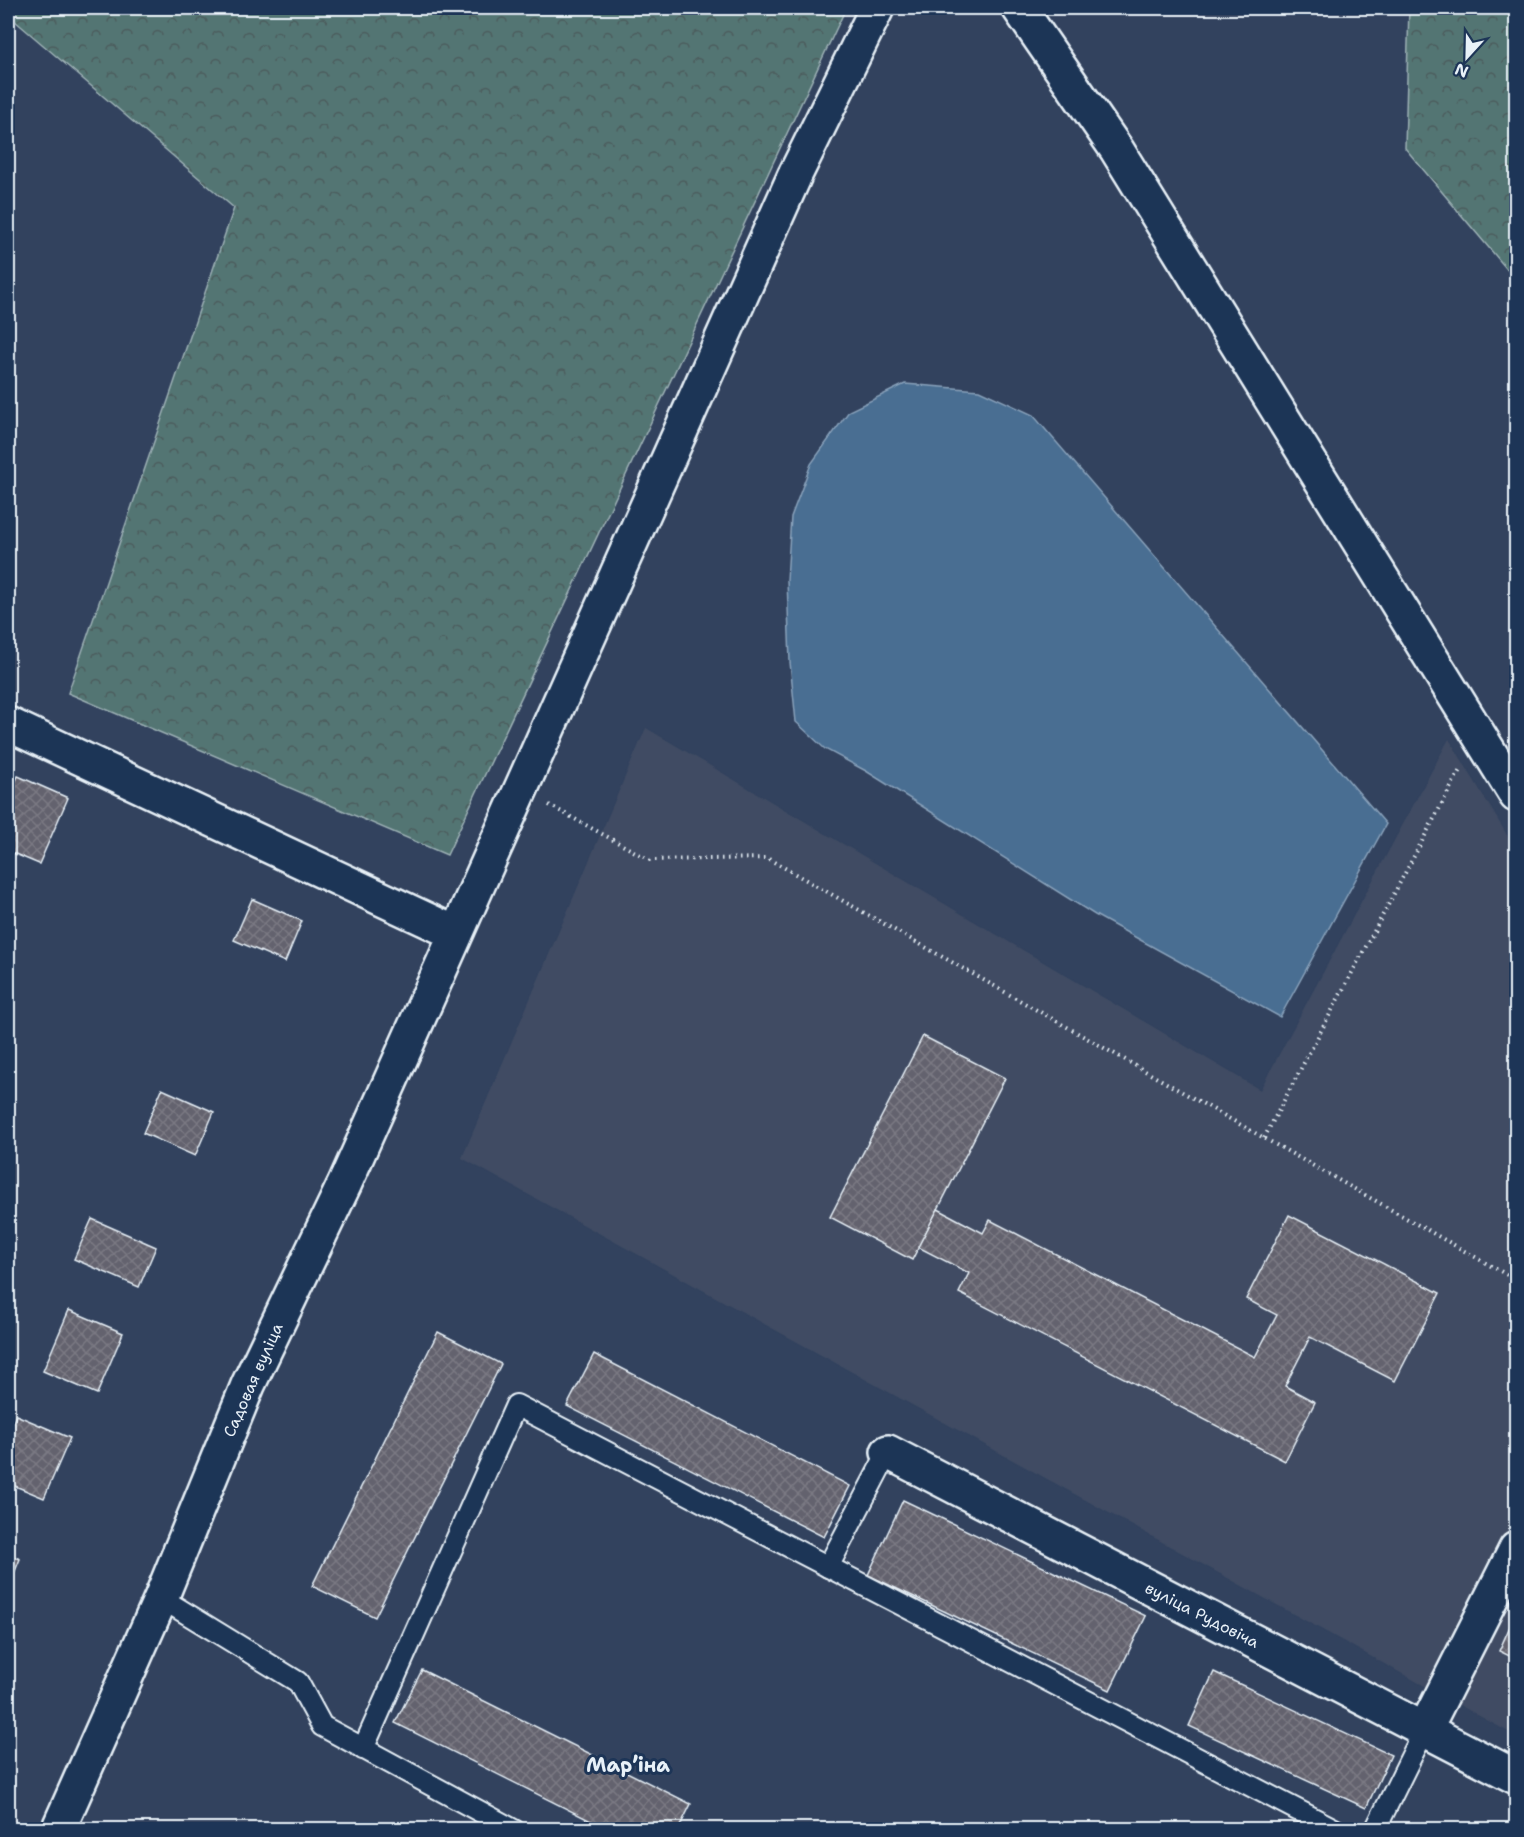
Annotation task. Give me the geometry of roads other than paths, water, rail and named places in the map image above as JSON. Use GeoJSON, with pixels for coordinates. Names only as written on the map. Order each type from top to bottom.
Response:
{"type":"FeatureCollection","features":[{"type":"Feature","properties":{"kind":"street","name":"Садовая вуліца"},"geometry":{"type":"LineString","coordinates":[[58,1830],[161,1598],[248,1385],[345,1183],[790,186],[877,8]]}},
{"type":"Feature","properties":{"kind":"street"},"geometry":{"type":"LineString","coordinates":[[1019,8],[1117,150],[1516,795]]}},
{"type":"Feature","properties":{"kind":"street"},"geometry":{"type":"LineString","coordinates":[[8,724],[456,933]]}},
{"type":"Feature","properties":{"kind":"street","name":"вуліца Рудовіча"},"geometry":{"type":"LineString","coordinates":[[888,1452],[1516,1777]]}},
{"type":"Feature","properties":{"kind":"street"},"geometry":{"type":"LineString","coordinates":[[1424,1731],[1516,1549]]}},
{"type":"Feature","properties":{"kind":"lane"},"geometry":{"type":"LineString","coordinates":[[363,1749],[516,1405],[1336,1830]]}},
{"type":"Feature","properties":{"kind":"lane"},"geometry":{"type":"LineString","coordinates":[[828,1567],[888,1452]]}},
{"type":"Feature","properties":{"kind":"lane"},"geometry":{"type":"LineString","coordinates":[[161,1598],[298,1682],[322,1726],[513,1830]]}},
{"type":"Feature","properties":{"kind":"lane"},"geometry":{"type":"LineString","coordinates":[[1375,1830],[1424,1731]]}},
{"type":"Feature","properties":{"kind":"district","name":"Марʼіна"},"geometry":{"type":"Point","coordinates":[628,1765]}}]}
